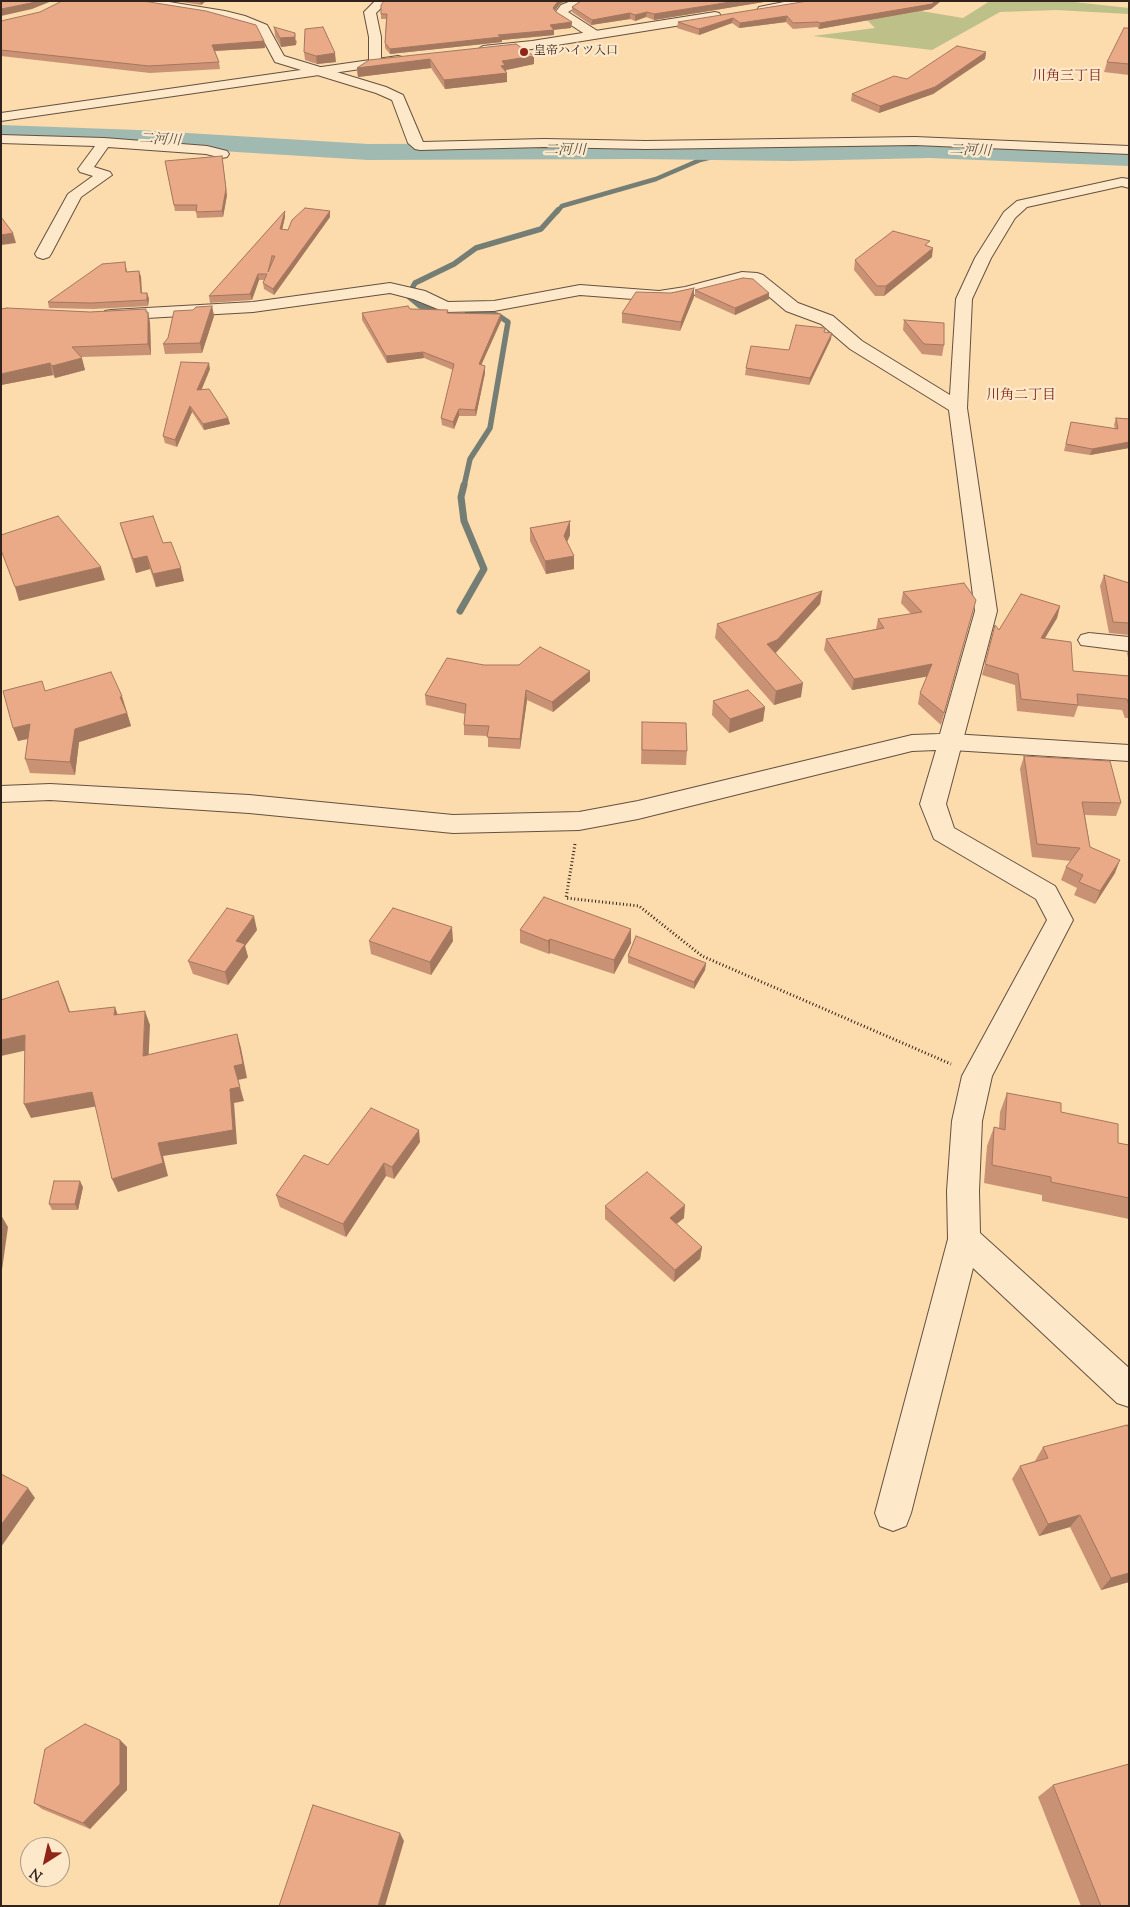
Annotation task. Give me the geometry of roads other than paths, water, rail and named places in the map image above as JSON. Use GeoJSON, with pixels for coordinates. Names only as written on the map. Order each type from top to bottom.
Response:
{"type":"FeatureCollection","features":[{"type":"Feature","properties":{"kind":"street"},"geometry":{"type":"LineString","coordinates":[[140,1],[241,19],[263,28],[279,59],[381,90],[398,98],[415,143],[420,146],[544,143],[646,145],[916,140],[1129,150]]}},
{"type":"Feature","properties":{"kind":"street"},"geometry":{"type":"LineString","coordinates":[[375,62],[375,37],[370,12],[382,1]]}},
{"type":"Feature","properties":{"kind":"street"},"geometry":{"type":"LineString","coordinates":[[581,1],[565,8],[561,13],[594,35]]}},
{"type":"Feature","properties":{"kind":"street"},"geometry":{"type":"LineString","coordinates":[[750,12],[808,1]]}},
{"type":"Feature","properties":{"kind":"street"},"geometry":{"type":"LineString","coordinates":[[474,51],[731,14]]}},
{"type":"Feature","properties":{"kind":"street"},"geometry":{"type":"LineString","coordinates":[[1,117],[408,58]]}},
{"type":"Feature","properties":{"kind":"street"},"geometry":{"type":"LineString","coordinates":[[1,139],[104,142],[207,150],[222,154]]}},
{"type":"Feature","properties":{"kind":"street"},"geometry":{"type":"LineString","coordinates":[[42,254],[62,223],[75,194],[105,175],[85,169],[95,158],[104,142]]}},
{"type":"Feature","properties":{"kind":"street"},"geometry":{"type":"LineString","coordinates":[[893,1513],[964,1239],[963,1191],[967,1121],[977,1076],[1060,920],[1046,893],[943,833],[933,804],[952,742],[986,611],[958,408],[964,299],[984,258],[1009,215],[1022,204],[1126,180]]}},
{"type":"Feature","properties":{"kind":"street"},"geometry":{"type":"LineString","coordinates":[[93,316],[254,306],[390,288],[419,295],[445,307],[494,306],[580,290],[659,296],[686,292],[742,277],[757,278],[792,307],[827,320],[856,345],[958,408]]}},
{"type":"Feature","properties":{"kind":"street"},"geometry":{"type":"LineString","coordinates":[[1089,640],[1129,644]]}},
{"type":"Feature","properties":{"kind":"street"},"geometry":{"type":"LineString","coordinates":[[1,794],[50,792],[249,804],[453,824],[579,821],[713,792],[912,743],[952,742],[1129,753]]}},
{"type":"Feature","properties":{"kind":"street"},"geometry":{"type":"LineString","coordinates":[[964,1239],[1129,1391]]}},
{"type":"Feature","properties":{"kind":"waterway","name":"二河川"},"geometry":{"type":"LineString","coordinates":[[1,133],[138,138],[368,152],[636,151],[791,153],[929,150],[1129,158]]}},
{"type":"Feature","properties":{"kind":"waterway"},"geometry":{"type":"LineString","coordinates":[[557,212],[562,206],[656,179],[700,160],[732,152]]}},
{"type":"Feature","properties":{"kind":"waterway"},"geometry":{"type":"LineString","coordinates":[[449,310],[420,306],[408,296],[415,283],[454,264],[476,248],[541,229],[558,210]]}},
{"type":"Feature","properties":{"kind":"waterway"},"geometry":{"type":"LineString","coordinates":[[464,486],[470,459],[490,428],[508,322],[499,316],[486,312],[467,311]]}},
{"type":"Feature","properties":{"kind":"waterway"},"geometry":{"type":"LineString","coordinates":[[460,611],[484,569],[464,521],[461,497],[464,485]]}},
{"type":"Feature","properties":{"kind":"place","name":"皇帝ハイツ入口"},"geometry":{"type":"Point","coordinates":[524,52]}},
{"type":"Feature","properties":{"kind":"district","name":"川角三丁目"},"geometry":{"type":"Point","coordinates":[1067,78]}},
{"type":"Feature","properties":{"kind":"district","name":"川角二丁目"},"geometry":{"type":"Point","coordinates":[1021,397]}}]}
